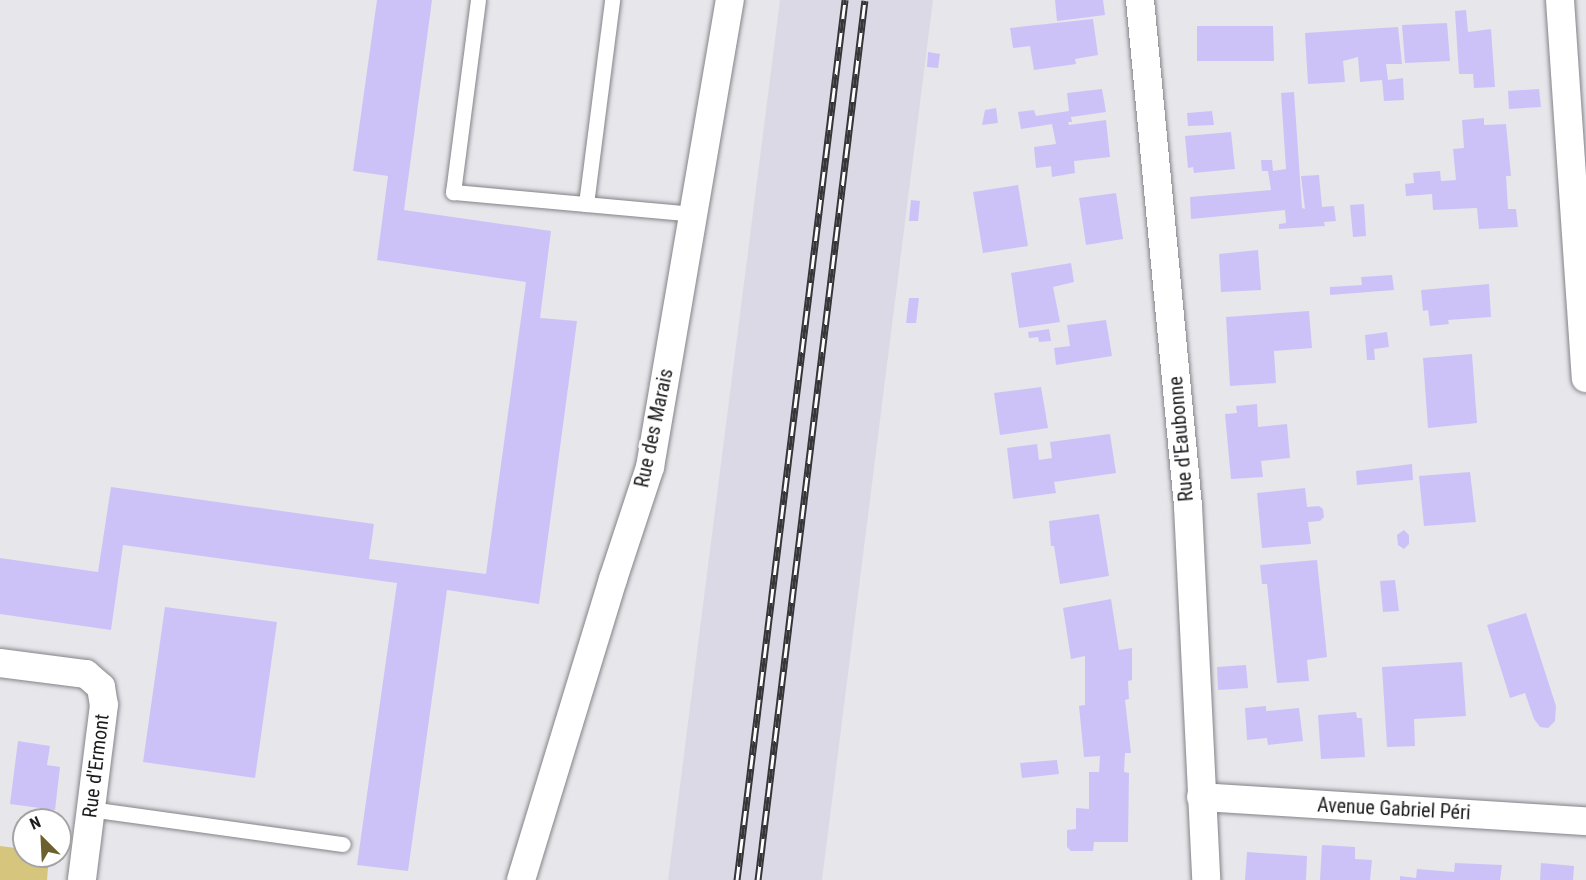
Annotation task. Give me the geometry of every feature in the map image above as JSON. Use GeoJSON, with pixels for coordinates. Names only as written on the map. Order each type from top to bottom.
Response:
{"type":"FeatureCollection","features":[{"type":"Feature","properties":{"kind":"street","name":"Rue des Marais"},"geometry":{"type":"LineString","coordinates":[[521,880],[613,579],[650,467],[730,0]]}},
{"type":"Feature","properties":{"kind":"street","name":"Rue d'Eaubonne"},"geometry":{"type":"LineString","coordinates":[[1140,0],[1188,506],[1206,880]]}},
{"type":"Feature","properties":{"kind":"street"},"geometry":{"type":"LineString","coordinates":[[1560,0],[1586,378]]}},
{"type":"Feature","properties":{"kind":"street","name":"Rue d'Ermont"},"geometry":{"type":"LineString","coordinates":[[0,663],[86,674],[101,687],[104,705],[82,880]]}},
{"type":"Feature","properties":{"kind":"street","name":"Avenue Gabriel Péri"},"geometry":{"type":"LineString","coordinates":[[1201,797],[1586,821]]}},
{"type":"Feature","properties":{"kind":"lane"},"geometry":{"type":"LineString","coordinates":[[478,0],[453,192],[694,214]]}},
{"type":"Feature","properties":{"kind":"lane"},"geometry":{"type":"LineString","coordinates":[[586,204],[612,0]]}},
{"type":"Feature","properties":{"kind":"lane"},"geometry":{"type":"LineString","coordinates":[[90,809],[343,844]]}},
{"type":"Feature","properties":{"kind":"shaded area"},"geometry":{"type":"Polygon","coordinates":[[[780,0],[933,0],[822,880],[668,880],[780,0]]]}},
{"type":"Feature","properties":{"kind":"shaded area"},"geometry":{"type":"Polygon","coordinates":[[[0,846],[12,848],[12,868],[48,868],[47,880],[0,880],[0,846]]]}},
{"type":"Feature","properties":{"kind":"building"},"geometry":{"type":"Polygon","coordinates":[[[377,0],[432,0],[404,210],[551,231],[540,318],[577,321],[539,604],[447,590],[408,871],[357,865],[397,583],[123,545],[111,630],[0,614],[0,558],[98,572],[111,487],[374,524],[369,559],[486,574],[526,282],[377,260],[388,176],[353,171],[377,0]]]}},
{"type":"Feature","properties":{"kind":"building"},"geometry":{"type":"Polygon","coordinates":[[[1055,0],[1103,0],[1105,15],[1057,21],[1055,0]]]}},
{"type":"Feature","properties":{"kind":"building"},"geometry":{"type":"Polygon","coordinates":[[[1466,10],[1468,32],[1491,29],[1495,87],[1474,88],[1473,74],[1459,74],[1455,11],[1466,10]]]}},
{"type":"Feature","properties":{"kind":"building"},"geometry":{"type":"Polygon","coordinates":[[[1093,19],[1098,55],[1075,59],[1076,64],[1034,70],[1030,46],[1013,48],[1010,28],[1093,19]]]}},
{"type":"Feature","properties":{"kind":"building"},"geometry":{"type":"Polygon","coordinates":[[[1447,23],[1450,61],[1405,63],[1402,25],[1447,23]]]}},
{"type":"Feature","properties":{"kind":"building"},"geometry":{"type":"Polygon","coordinates":[[[1197,26],[1273,26],[1274,61],[1197,61],[1197,26]]]}},
{"type":"Feature","properties":{"kind":"building"},"geometry":{"type":"Polygon","coordinates":[[[1398,27],[1402,64],[1386,64],[1388,80],[1403,78],[1404,100],[1384,101],[1382,80],[1360,82],[1358,57],[1343,61],[1345,82],[1308,84],[1305,33],[1398,27]]]}},
{"type":"Feature","properties":{"kind":"building"},"geometry":{"type":"Polygon","coordinates":[[[928,52],[940,54],[938,68],[927,67],[928,52]]]}},
{"type":"Feature","properties":{"kind":"building"},"geometry":{"type":"Polygon","coordinates":[[[1102,89],[1106,112],[1071,117],[1072,122],[1068,122],[1069,125],[1106,120],[1110,157],[1074,161],[1075,173],[1052,177],[1051,166],[1036,168],[1034,147],[1056,144],[1052,124],[1021,129],[1018,112],[1034,110],[1036,116],[1069,111],[1067,93],[1102,89]]]}},
{"type":"Feature","properties":{"kind":"building"},"geometry":{"type":"Polygon","coordinates":[[[1539,89],[1541,107],[1509,109],[1508,91],[1539,89]]]}},
{"type":"Feature","properties":{"kind":"building"},"geometry":{"type":"Polygon","coordinates":[[[1294,92],[1302,208],[1305,209],[1301,176],[1319,175],[1322,207],[1334,206],[1336,221],[1324,222],[1325,226],[1279,229],[1279,224],[1286,223],[1285,210],[1191,219],[1190,197],[1271,190],[1268,171],[1262,171],[1261,160],[1272,160],[1273,171],[1286,169],[1281,93],[1294,92]]]}},
{"type":"Feature","properties":{"kind":"building"},"geometry":{"type":"Polygon","coordinates":[[[996,108],[998,123],[982,125],[985,110],[996,108]]]}},
{"type":"Feature","properties":{"kind":"building"},"geometry":{"type":"Polygon","coordinates":[[[1212,111],[1214,125],[1188,126],[1187,113],[1212,111]]]}},
{"type":"Feature","properties":{"kind":"building"},"geometry":{"type":"Polygon","coordinates":[[[1484,118],[1484,125],[1506,124],[1511,176],[1506,176],[1508,209],[1516,209],[1518,227],[1479,229],[1477,208],[1433,210],[1432,194],[1406,196],[1405,184],[1414,183],[1413,173],[1440,171],[1441,181],[1456,180],[1453,149],[1464,148],[1462,120],[1484,118]]]}},
{"type":"Feature","properties":{"kind":"building"},"geometry":{"type":"Polygon","coordinates":[[[1231,132],[1235,169],[1194,173],[1193,167],[1188,168],[1185,136],[1231,132]]]}},
{"type":"Feature","properties":{"kind":"building"},"geometry":{"type":"Polygon","coordinates":[[[1018,185],[1028,246],[983,253],[973,192],[1018,185]]]}},
{"type":"Feature","properties":{"kind":"building"},"geometry":{"type":"Polygon","coordinates":[[[1116,193],[1123,239],[1086,245],[1079,198],[1116,193]]]}},
{"type":"Feature","properties":{"kind":"building"},"geometry":{"type":"Polygon","coordinates":[[[911,200],[920,201],[918,221],[909,221],[911,200]]]}},
{"type":"Feature","properties":{"kind":"building"},"geometry":{"type":"Polygon","coordinates":[[[1364,204],[1366,236],[1353,237],[1350,205],[1364,204]]]}},
{"type":"Feature","properties":{"kind":"building"},"geometry":{"type":"Polygon","coordinates":[[[1258,250],[1261,290],[1221,292],[1219,254],[1258,250]]]}},
{"type":"Feature","properties":{"kind":"building"},"geometry":{"type":"Polygon","coordinates":[[[1071,263],[1074,282],[1053,287],[1060,322],[1019,328],[1011,273],[1071,263]]]}},
{"type":"Feature","properties":{"kind":"building"},"geometry":{"type":"Polygon","coordinates":[[[1392,275],[1394,290],[1330,295],[1330,287],[1362,285],[1361,277],[1392,275]]]}},
{"type":"Feature","properties":{"kind":"building"},"geometry":{"type":"Polygon","coordinates":[[[1489,284],[1491,317],[1448,320],[1449,324],[1430,326],[1428,310],[1423,311],[1421,290],[1489,284]]]}},
{"type":"Feature","properties":{"kind":"building"},"geometry":{"type":"Polygon","coordinates":[[[909,298],[919,298],[916,323],[906,323],[909,298]]]}},
{"type":"Feature","properties":{"kind":"building"},"geometry":{"type":"Polygon","coordinates":[[[1309,311],[1312,348],[1274,351],[1276,383],[1230,386],[1226,317],[1309,311]]]}},
{"type":"Feature","properties":{"kind":"building"},"geometry":{"type":"Polygon","coordinates":[[[1106,320],[1112,356],[1056,365],[1054,348],[1070,346],[1067,325],[1106,320]]]}},
{"type":"Feature","properties":{"kind":"building"},"geometry":{"type":"Polygon","coordinates":[[[1049,329],[1051,341],[1039,342],[1038,337],[1029,338],[1028,332],[1049,329]]]}},
{"type":"Feature","properties":{"kind":"building"},"geometry":{"type":"Polygon","coordinates":[[[1387,332],[1389,347],[1374,349],[1375,360],[1367,360],[1365,335],[1387,332]]]}},
{"type":"Feature","properties":{"kind":"building"},"geometry":{"type":"Polygon","coordinates":[[[1472,354],[1477,423],[1428,428],[1423,358],[1472,354]]]}},
{"type":"Feature","properties":{"kind":"building"},"geometry":{"type":"Polygon","coordinates":[[[1041,387],[1048,428],[1000,435],[994,393],[1041,387]]]}},
{"type":"Feature","properties":{"kind":"building"},"geometry":{"type":"Polygon","coordinates":[[[1257,404],[1258,427],[1287,424],[1290,458],[1261,461],[1263,477],[1231,479],[1225,414],[1237,413],[1236,406],[1257,404]]]}},
{"type":"Feature","properties":{"kind":"building"},"geometry":{"type":"Polygon","coordinates":[[[1110,434],[1116,473],[1054,482],[1056,493],[1013,499],[1007,448],[1037,444],[1039,460],[1052,458],[1050,442],[1110,434]]]}},
{"type":"Feature","properties":{"kind":"building"},"geometry":{"type":"Polygon","coordinates":[[[1412,464],[1413,480],[1357,485],[1356,471],[1412,464]]]}},
{"type":"Feature","properties":{"kind":"building"},"geometry":{"type":"Polygon","coordinates":[[[1470,472],[1476,522],[1424,526],[1419,476],[1470,472]]]}},
{"type":"Feature","properties":{"kind":"building"},"geometry":{"type":"Polygon","coordinates":[[[1305,488],[1307,507],[1319,506],[1323,509],[1324,517],[1320,521],[1308,522],[1311,544],[1262,548],[1257,493],[1305,488]]]}},
{"type":"Feature","properties":{"kind":"building"},"geometry":{"type":"Polygon","coordinates":[[[1099,514],[1109,576],[1060,584],[1054,546],[1051,546],[1049,521],[1099,514]]]}},
{"type":"Feature","properties":{"kind":"building"},"geometry":{"type":"Polygon","coordinates":[[[1404,530],[1409,535],[1409,544],[1404,549],[1398,545],[1397,535],[1404,530]]]}},
{"type":"Feature","properties":{"kind":"building"},"geometry":{"type":"Polygon","coordinates":[[[1317,560],[1327,657],[1307,660],[1309,681],[1277,683],[1267,584],[1262,584],[1260,565],[1317,560]]]}},
{"type":"Feature","properties":{"kind":"building"},"geometry":{"type":"Polygon","coordinates":[[[1395,580],[1399,611],[1383,612],[1380,581],[1395,580]]]}},
{"type":"Feature","properties":{"kind":"building"},"geometry":{"type":"Polygon","coordinates":[[[1111,599],[1119,650],[1132,648],[1132,680],[1128,681],[1129,699],[1125,700],[1131,753],[1125,753],[1124,772],[1129,773],[1128,842],[1094,842],[1093,851],[1071,851],[1067,847],[1067,830],[1076,829],[1076,808],[1089,809],[1089,772],[1099,772],[1100,756],[1084,757],[1079,706],[1085,705],[1085,656],[1071,659],[1063,608],[1111,599]]]}},
{"type":"Feature","properties":{"kind":"building"},"geometry":{"type":"Polygon","coordinates":[[[165,607],[277,622],[255,778],[143,762],[165,607]]]}},
{"type":"Feature","properties":{"kind":"building"},"geometry":{"type":"Polygon","coordinates":[[[1526,613],[1556,706],[1555,721],[1548,728],[1540,727],[1534,719],[1525,693],[1510,698],[1487,625],[1526,613]]]}},
{"type":"Feature","properties":{"kind":"building"},"geometry":{"type":"Polygon","coordinates":[[[1462,662],[1466,716],[1414,719],[1415,746],[1387,747],[1382,667],[1462,662]]]}},
{"type":"Feature","properties":{"kind":"building"},"geometry":{"type":"Polygon","coordinates":[[[1246,665],[1248,688],[1218,690],[1217,667],[1246,665]]]}},
{"type":"Feature","properties":{"kind":"building"},"geometry":{"type":"Polygon","coordinates":[[[1266,706],[1266,711],[1299,708],[1303,741],[1268,745],[1267,738],[1247,740],[1245,708],[1266,706]]]}},
{"type":"Feature","properties":{"kind":"building"},"geometry":{"type":"Polygon","coordinates":[[[1356,712],[1357,718],[1362,718],[1365,757],[1321,759],[1318,715],[1356,712]]]}},
{"type":"Feature","properties":{"kind":"building"},"geometry":{"type":"Polygon","coordinates":[[[18,741],[50,746],[47,765],[60,767],[55,808],[10,804],[18,741]]]}},
{"type":"Feature","properties":{"kind":"building"},"geometry":{"type":"Polygon","coordinates":[[[1057,760],[1059,774],[1022,778],[1020,763],[1057,760]]]}},
{"type":"Feature","properties":{"kind":"building"},"geometry":{"type":"Polygon","coordinates":[[[1322,845],[1355,847],[1355,859],[1372,860],[1370,880],[1320,880],[1322,845]]]}},
{"type":"Feature","properties":{"kind":"building"},"geometry":{"type":"Polygon","coordinates":[[[1247,852],[1307,856],[1306,880],[1245,880],[1247,852]]]}},
{"type":"Feature","properties":{"kind":"building"},"geometry":{"type":"Polygon","coordinates":[[[1455,863],[1502,865],[1500,880],[1400,880],[1400,876],[1416,878],[1417,869],[1454,872],[1455,863]]]}},
{"type":"Feature","properties":{"kind":"building"},"geometry":{"type":"Polygon","coordinates":[[[1541,863],[1574,866],[1573,880],[1540,880],[1541,863]]]}},
{"type":"Feature","properties":{"kind":"railway"},"geometry":{"type":"LineString","coordinates":[[737,880],[845,0]]}},
{"type":"Feature","properties":{"kind":"railway"},"geometry":{"type":"LineString","coordinates":[[758,880],[865,0]]}}]}
